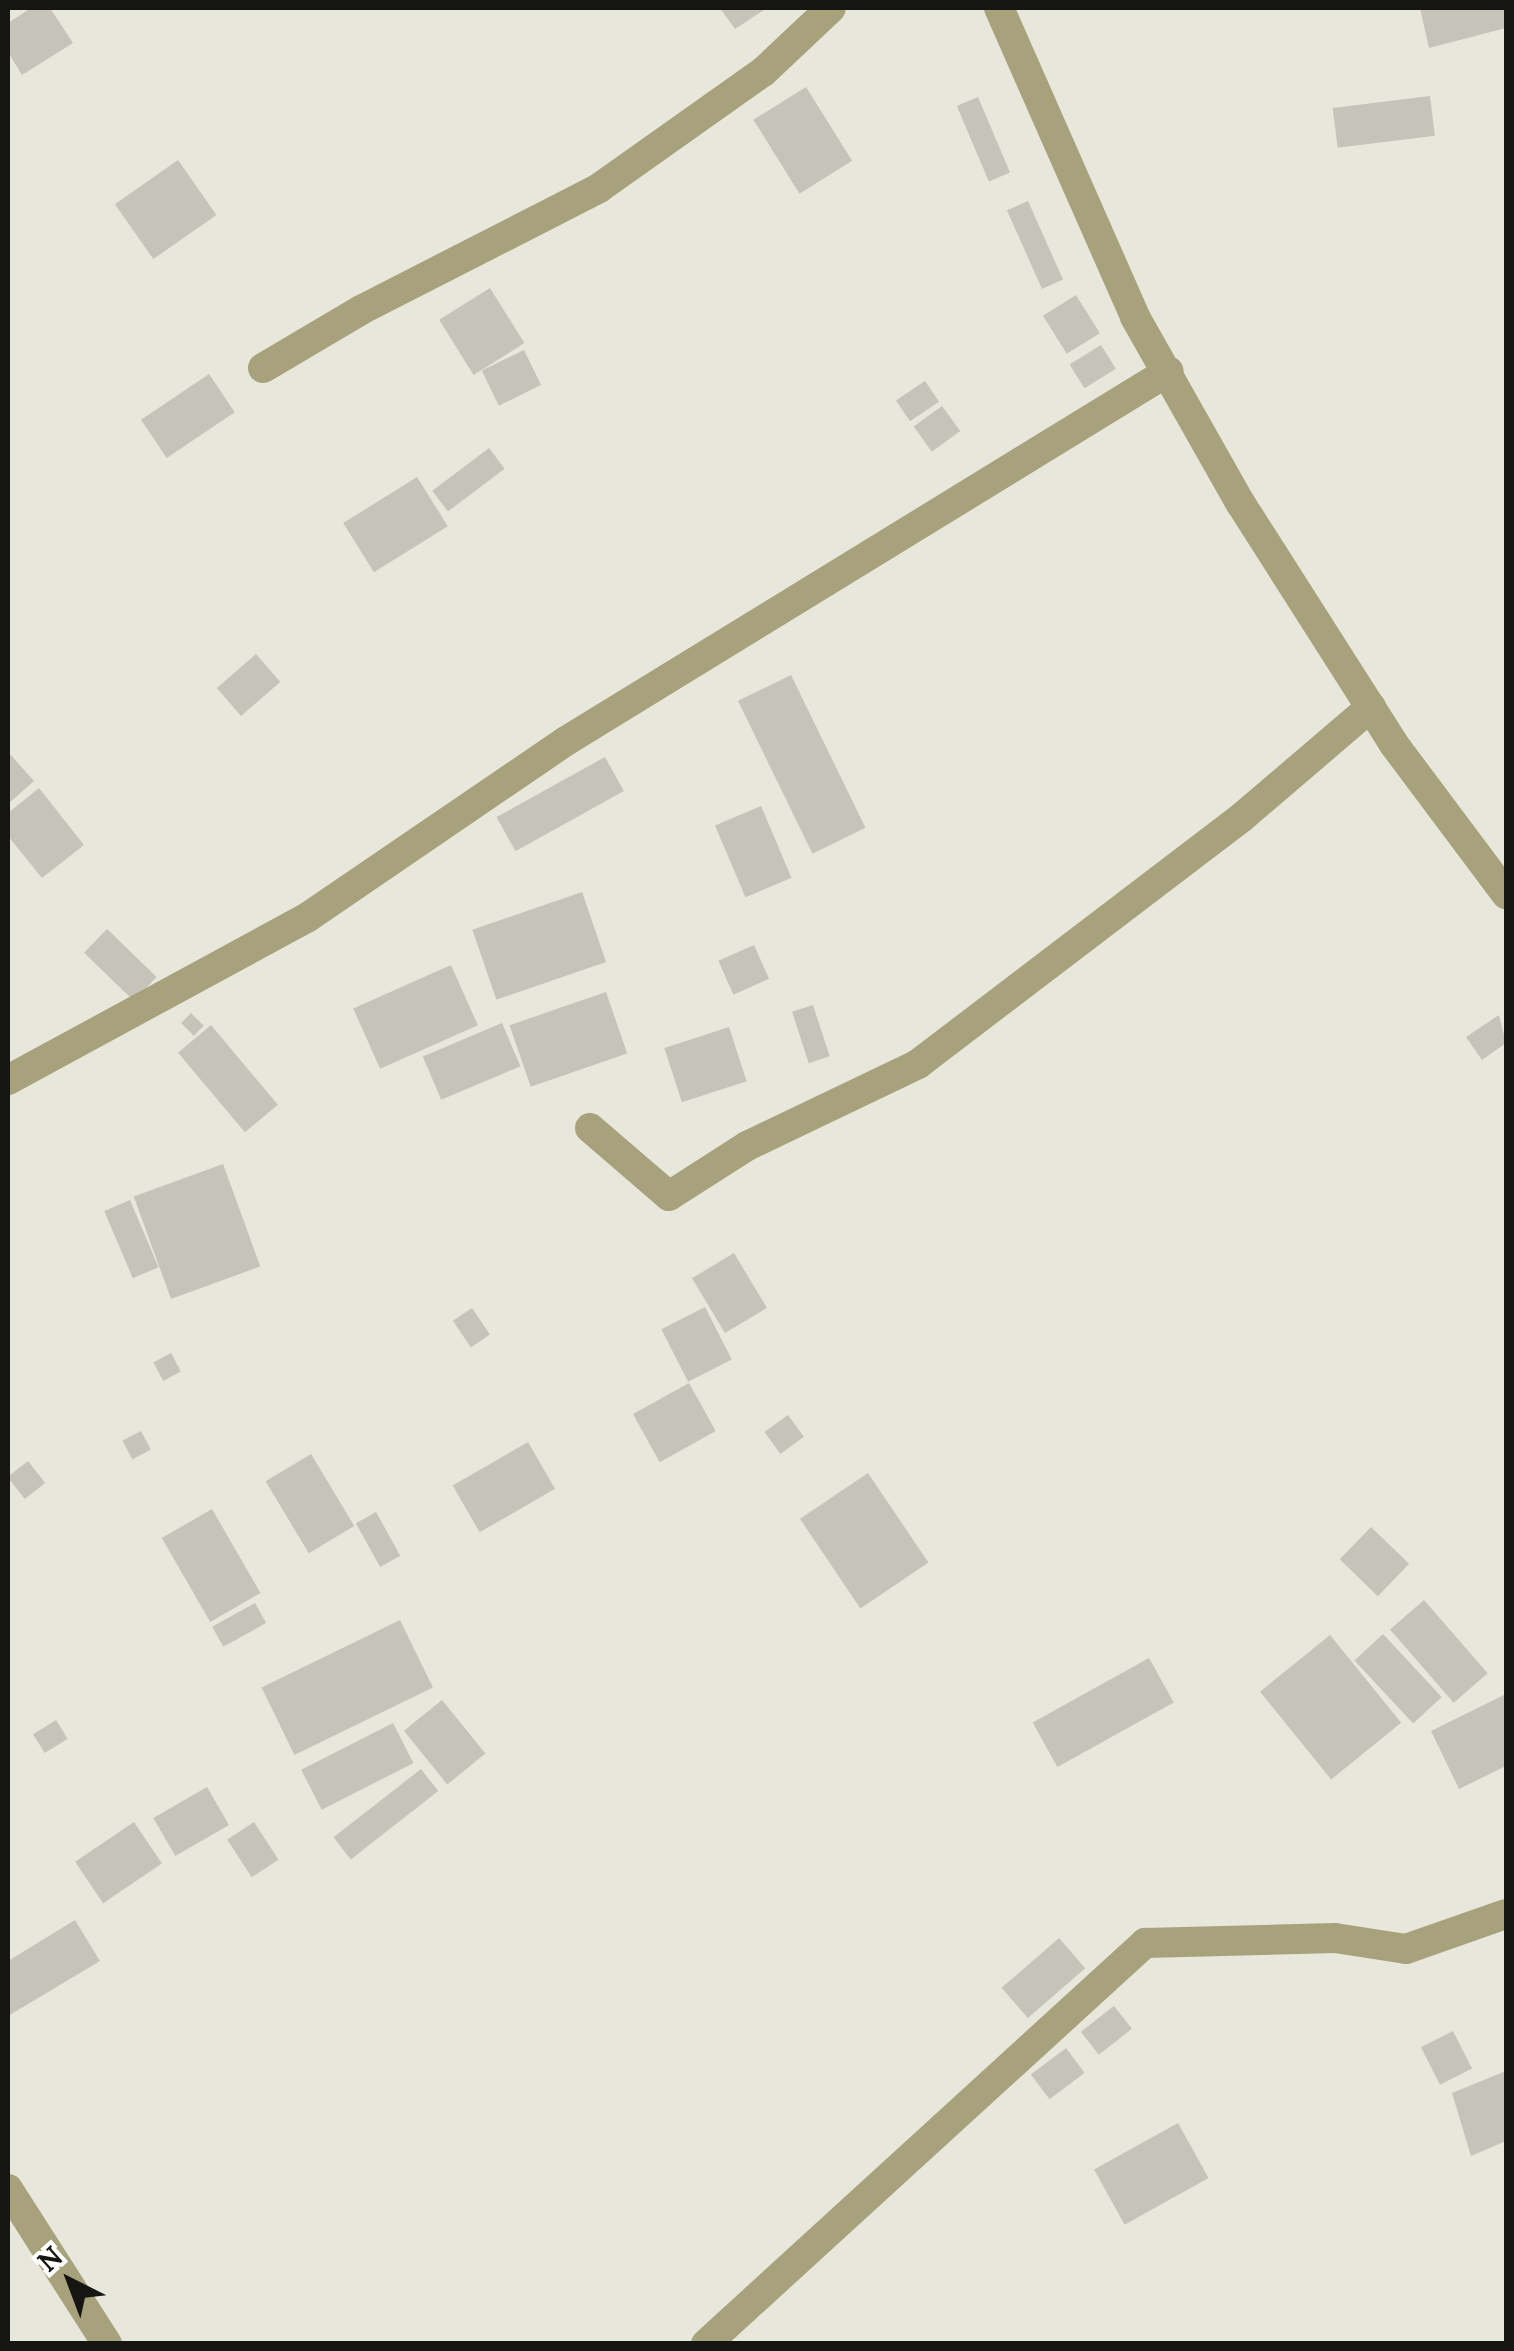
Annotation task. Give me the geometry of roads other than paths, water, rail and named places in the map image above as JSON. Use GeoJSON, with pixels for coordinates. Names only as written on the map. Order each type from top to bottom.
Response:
{"type":"FeatureCollection","features":[{"type":"Feature","properties":{"kind":"street"},"geometry":{"type":"LineString","coordinates":[[263,368],[361,310],[599,188],[763,72],[831,8]]}},
{"type":"Feature","properties":{"kind":"street"},"geometry":{"type":"LineString","coordinates":[[1000,8],[1135,316],[1241,504],[1371,707],[1506,894]]}},
{"type":"Feature","properties":{"kind":"street"},"geometry":{"type":"LineString","coordinates":[[8,1080],[308,917],[566,741],[1169,371]]}},
{"type":"Feature","properties":{"kind":"street"},"geometry":{"type":"LineString","coordinates":[[590,1128],[669,1196],[747,1146],[918,1064],[1242,818],[1371,707]]}},
{"type":"Feature","properties":{"kind":"street"},"geometry":{"type":"LineString","coordinates":[[706,2344],[1146,1943],[1335,1938],[1406,1949],[1506,1914]]}},
{"type":"Feature","properties":{"kind":"street"},"geometry":{"type":"LineString","coordinates":[[8,2189],[107,2344]]}}]}
